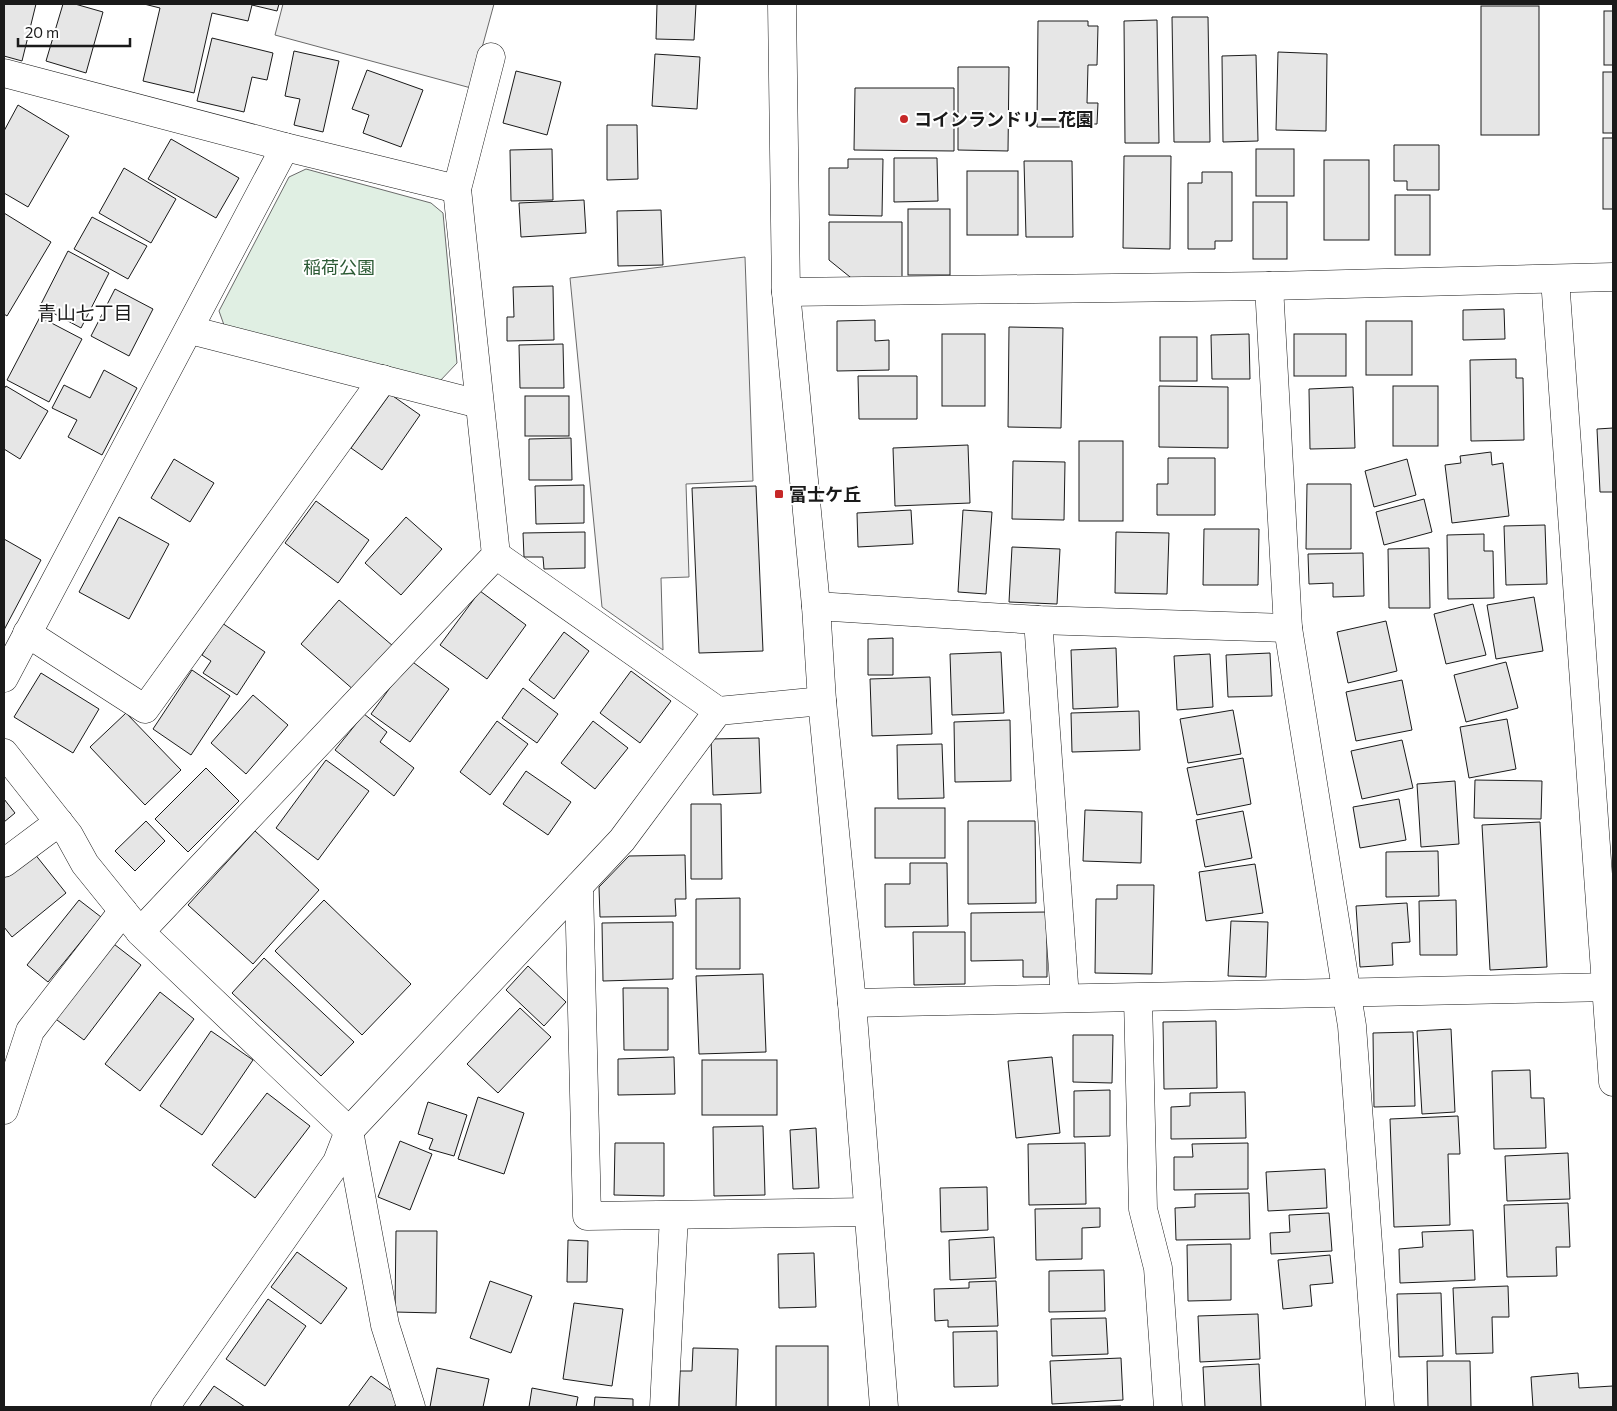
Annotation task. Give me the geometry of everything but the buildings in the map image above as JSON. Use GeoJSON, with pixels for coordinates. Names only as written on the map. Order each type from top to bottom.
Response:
{"type":"FeatureCollection","features":[{"type":"Feature","properties":{"kind":"street"},"geometry":{"type":"LineString","coordinates":[[782,4],[786,292],[816,606],[822,701],[852,1002],[884,1407]]}},
{"type":"Feature","properties":{"kind":"street"},"geometry":{"type":"LineString","coordinates":[[491,57],[457,189],[478,404],[496,555],[718,711],[822,701]]}},
{"type":"Feature","properties":{"kind":"street"},"geometry":{"type":"LineString","coordinates":[[7,80],[457,189]]}},
{"type":"Feature","properties":{"kind":"street"},"geometry":{"type":"LineString","coordinates":[[4,678],[190,330],[285,147]]}},
{"type":"Feature","properties":{"kind":"street"},"geometry":{"type":"LineString","coordinates":[[786,292],[1269,286],[1613,277]]}},
{"type":"Feature","properties":{"kind":"street"},"geometry":{"type":"LineString","coordinates":[[1555,279],[1610,987],[1613,1082]]}},
{"type":"Feature","properties":{"kind":"street"},"geometry":{"type":"LineString","coordinates":[[1269,286],[1288,628],[1352,1026],[1380,1407]]}},
{"type":"Feature","properties":{"kind":"street"},"geometry":{"type":"LineString","coordinates":[[190,330],[478,404]]}},
{"type":"Feature","properties":{"kind":"street"},"geometry":{"type":"LineString","coordinates":[[27,633],[145,709],[383,380]]}},
{"type":"Feature","properties":{"kind":"street"},"geometry":{"type":"LineString","coordinates":[[4,1110],[30,1031],[131,922],[496,555]]}},
{"type":"Feature","properties":{"kind":"street"},"geometry":{"type":"LineString","coordinates":[[816,606],[1038,620],[1288,628]]}},
{"type":"Feature","properties":{"kind":"street"},"geometry":{"type":"LineString","coordinates":[[1038,620],[1066,998]]}},
{"type":"Feature","properties":{"kind":"street"},"geometry":{"type":"LineString","coordinates":[[165,1407],[337,1162],[349,1131],[622,840],[718,711]]}},
{"type":"Feature","properties":{"kind":"street"},"geometry":{"type":"LineString","coordinates":[[4,753],[69,835],[85,864],[131,922],[349,1131],[385,1325],[411,1407]]}},
{"type":"Feature","properties":{"kind":"street"},"geometry":{"type":"LineString","coordinates":[[4,863],[59,822]]}},
{"type":"Feature","properties":{"kind":"street"},"geometry":{"type":"LineString","coordinates":[[579,886],[587,1216],[868,1212]]}},
{"type":"Feature","properties":{"kind":"street"},"geometry":{"type":"LineString","coordinates":[[852,1002],[1346,994],[1610,987]]}},
{"type":"Feature","properties":{"kind":"street"},"geometry":{"type":"LineString","coordinates":[[1138,998],[1142,1208],[1158,1268],[1168,1407]]}},
{"type":"Feature","properties":{"kind":"street"},"geometry":{"type":"LineString","coordinates":[[664,1407],[674,1216]]}},
{"type":"Feature","properties":{"kind":"green space","name":"稲荷公園"},"geometry":{"type":"Polygon","coordinates":[[[306,169],[431,203],[443,213],[457,363],[439,382],[224,325],[219,311],[289,177],[306,169]]]}},
{"type":"Feature","properties":{"kind":"shaded area"},"geometry":{"type":"Polygon","coordinates":[[[283,4],[494,4],[471,88],[275,35],[283,4]]]}},
{"type":"Feature","properties":{"kind":"shaded area"},"geometry":{"type":"Polygon","coordinates":[[[745,257],[753,481],[686,484],[689,577],[661,578],[663,650],[602,607],[570,278],[745,257]]]}},
{"type":"Feature","properties":{"kind":"place","name":"コインランドリー花園"},"geometry":{"type":"Point","coordinates":[904,119]}},
{"type":"Feature","properties":{"kind":"place","name":"富士ケ丘"},"geometry":{"type":"Point","coordinates":[779,494]}},
{"type":"Feature","properties":{"kind":"district","name":"青山七丁目"},"geometry":{"type":"Point","coordinates":[85,312]}}]}
